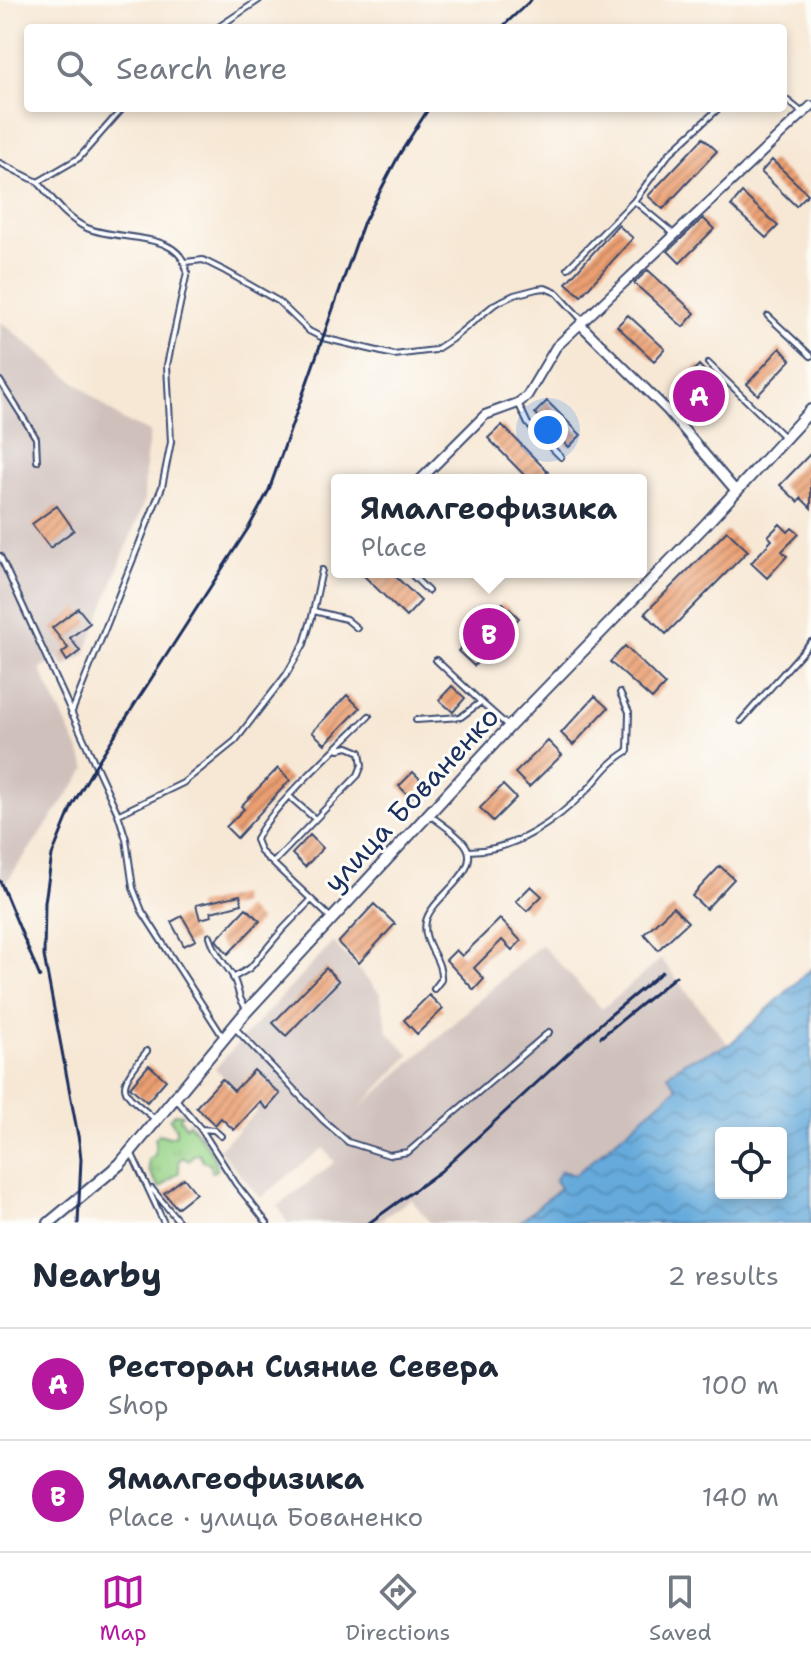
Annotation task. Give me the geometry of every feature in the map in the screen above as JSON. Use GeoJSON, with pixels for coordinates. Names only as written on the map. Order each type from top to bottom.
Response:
{"type":"FeatureCollection","features":[{"type":"Feature","properties":{"kind":"street"},"geometry":{"type":"LineString","coordinates":[[426,474],[485,415],[518,403],[533,390],[550,355],[581,323],[808,110]]}},
{"type":"Feature","properties":{"kind":"street"},"geometry":{"type":"LineString","coordinates":[[581,323],[668,411],[736,491]]}},
{"type":"Feature","properties":{"kind":"street","name":"улица Бованенко"},"geometry":{"type":"LineString","coordinates":[[49,1223],[97,1185],[130,1152],[233,1026],[509,727],[811,410]]}},
{"type":"Feature","properties":{"kind":"lane"},"geometry":{"type":"LineString","coordinates":[[223,24],[259,0]]}},
{"type":"Feature","properties":{"kind":"lane"},"geometry":{"type":"LineString","coordinates":[[787,99],[808,110]]}},
{"type":"Feature","properties":{"kind":"lane"},"geometry":{"type":"LineString","coordinates":[[38,182],[79,158],[119,112]]}},
{"type":"Feature","properties":{"kind":"lane"},"geometry":{"type":"LineString","coordinates":[[568,268],[634,201],[669,154],[715,112]]}},
{"type":"Feature","properties":{"kind":"lane"},"geometry":{"type":"LineString","coordinates":[[0,163],[38,182],[74,222],[100,233],[164,243],[185,262],[186,281],[166,375],[172,427],[167,469],[156,505],[71,714]]}},
{"type":"Feature","properties":{"kind":"lane"},"geometry":{"type":"LineString","coordinates":[[634,201],[674,234]]}},
{"type":"Feature","properties":{"kind":"lane"},"geometry":{"type":"LineString","coordinates":[[185,262],[203,260],[225,271],[278,301],[309,331],[323,338],[394,355],[435,350],[495,304],[537,289],[545,288],[557,293],[581,323]]}},
{"type":"Feature","properties":{"kind":"lane"},"geometry":{"type":"LineString","coordinates":[[768,316],[811,356]]}},
{"type":"Feature","properties":{"kind":"lane"},"geometry":{"type":"LineString","coordinates":[[708,363],[786,438]]}},
{"type":"Feature","properties":{"kind":"lane"},"geometry":{"type":"LineString","coordinates":[[0,381],[36,438],[37,461]]}},
{"type":"Feature","properties":{"kind":"lane"},"geometry":{"type":"LineString","coordinates":[[518,403],[528,424],[561,457]]}},
{"type":"Feature","properties":{"kind":"lane"},"geometry":{"type":"LineString","coordinates":[[0,556],[118,814],[126,839],[133,888],[142,911],[223,1037]]}},
{"type":"Feature","properties":{"kind":"lane"},"geometry":{"type":"LineString","coordinates":[[118,814],[183,783],[235,741],[286,675],[304,644],[322,570]]}},
{"type":"Feature","properties":{"kind":"lane"},"geometry":{"type":"LineString","coordinates":[[415,578],[428,591]]}},
{"type":"Feature","properties":{"kind":"lane"},"geometry":{"type":"LineString","coordinates":[[314,611],[346,619],[357,628]]}},
{"type":"Feature","properties":{"kind":"lane"},"geometry":{"type":"LineString","coordinates":[[741,721],[811,642]]}},
{"type":"Feature","properties":{"kind":"lane"},"geometry":{"type":"LineString","coordinates":[[436,660],[509,727]]}},
{"type":"Feature","properties":{"kind":"lane"},"geometry":{"type":"LineString","coordinates":[[469,851],[507,844],[549,824],[589,788],[605,767],[628,751],[629,712],[620,693]]}},
{"type":"Feature","properties":{"kind":"lane"},"geometry":{"type":"LineString","coordinates":[[416,720],[461,717],[481,702]]}},
{"type":"Feature","properties":{"kind":"lane"},"geometry":{"type":"LineString","coordinates":[[333,920],[261,852],[256,840],[262,828],[290,797],[369,716]]}},
{"type":"Feature","properties":{"kind":"lane"},"geometry":{"type":"LineString","coordinates":[[273,863],[358,775],[362,765],[360,752],[355,748],[334,751]]}},
{"type":"Feature","properties":{"kind":"lane"},"geometry":{"type":"LineString","coordinates":[[290,797],[316,819]]}},
{"type":"Feature","properties":{"kind":"lane"},"geometry":{"type":"LineString","coordinates":[[429,814],[460,839],[469,851],[464,873],[433,905],[425,925],[427,942],[441,967],[441,980],[434,989]]}},
{"type":"Feature","properties":{"kind":"lane"},"geometry":{"type":"LineString","coordinates":[[233,978],[250,968],[311,900]]}},
{"type":"Feature","properties":{"kind":"lane"},"geometry":{"type":"LineString","coordinates":[[210,936],[218,957],[233,978],[239,1000],[248,1010]]}},
{"type":"Feature","properties":{"kind":"lane"},"geometry":{"type":"LineString","coordinates":[[233,1026],[348,1142],[389,1155],[408,1152],[549,1032]]}},
{"type":"Feature","properties":{"kind":"lane"},"geometry":{"type":"LineString","coordinates":[[147,1051],[128,1074],[124,1088],[126,1095],[156,1120]]}},
{"type":"Feature","properties":{"kind":"lane"},"geometry":{"type":"LineString","coordinates":[[174,1098],[201,1129],[236,1184],[267,1223]]}},
{"type":"Feature","properties":{"kind":"lane"},"geometry":{"type":"LineString","coordinates":[[201,1129],[214,1130],[221,1136]]}},
{"type":"Feature","properties":{"kind":"lane"},"geometry":{"type":"LineString","coordinates":[[130,1152],[148,1184],[164,1223]]}},
{"type":"Feature","properties":{"kind":"lane"},"geometry":{"type":"LineString","coordinates":[[148,1184],[180,1223]]}},
{"type":"Feature","properties":{"kind":"shaded area"},"geometry":{"type":"Polygon","coordinates":[[[0,321],[122,420],[150,432],[144,502],[85,654],[64,667],[57,657],[40,669],[87,768],[7,881],[0,885],[0,321]]]}},
{"type":"Feature","properties":{"kind":"shaded area"},"geometry":{"type":"Polygon","coordinates":[[[333,942],[380,993],[388,1032],[410,1055],[359,1109],[541,944],[602,1009],[661,959],[729,1045],[684,1062],[668,1075],[677,1087],[519,1223],[430,1223],[411,1199],[376,1223],[287,1223],[278,1206],[335,1162],[323,1148],[260,1198],[219,1149],[257,1111],[215,1068],[333,942]]]}},
{"type":"Feature","properties":{"kind":"green space"},"geometry":{"type":"Polygon","coordinates":[[[174,1114],[182,1114],[180,1119],[186,1126],[189,1123],[202,1139],[217,1170],[212,1172],[210,1164],[203,1161],[199,1153],[189,1161],[182,1157],[179,1172],[160,1188],[149,1171],[148,1160],[155,1155],[155,1139],[159,1134],[169,1137],[176,1135],[176,1128],[170,1119],[174,1114]]]}},
{"type":"Feature","properties":{"kind":"water"},"geometry":{"type":"Polygon","coordinates":[[[811,969],[811,1223],[519,1223],[560,1188],[555,1180],[561,1171],[575,1175],[677,1088],[668,1075],[684,1062],[729,1045],[811,969]]]}},
{"type":"Feature","properties":{"kind":"building"},"geometry":{"type":"Polygon","coordinates":[[[703,138],[717,151],[663,209],[648,196],[703,138]]]}},
{"type":"Feature","properties":{"kind":"building"},"geometry":{"type":"Polygon","coordinates":[[[772,160],[808,194],[796,206],[761,172],[772,160]]]}},
{"type":"Feature","properties":{"kind":"building"},"geometry":{"type":"Polygon","coordinates":[[[742,193],[778,226],[766,238],[731,206],[742,193]]]}},
{"type":"Feature","properties":{"kind":"building"},"geometry":{"type":"Polygon","coordinates":[[[703,218],[714,229],[680,263],[668,251],[703,218]]]}},
{"type":"Feature","properties":{"kind":"building"},"geometry":{"type":"Polygon","coordinates":[[[618,225],[633,238],[581,296],[566,283],[618,225]]]}},
{"type":"Feature","properties":{"kind":"building"},"geometry":{"type":"Polygon","coordinates":[[[648,270],[695,313],[683,327],[634,283],[648,270]]]}},
{"type":"Feature","properties":{"kind":"building"},"geometry":{"type":"Polygon","coordinates":[[[628,315],[665,349],[654,361],[617,326],[628,315]]]}},
{"type":"Feature","properties":{"kind":"building"},"geometry":{"type":"Polygon","coordinates":[[[780,348],[791,360],[758,395],[747,384],[780,348]]]}},
{"type":"Feature","properties":{"kind":"building"},"geometry":{"type":"Polygon","coordinates":[[[699,365],[719,386],[699,406],[678,386],[699,365]]]}},
{"type":"Feature","properties":{"kind":"building"},"geometry":{"type":"Polygon","coordinates":[[[547,401],[581,435],[569,447],[535,413],[547,401]]]}},
{"type":"Feature","properties":{"kind":"building"},"geometry":{"type":"Polygon","coordinates":[[[502,425],[548,472],[523,474],[488,438],[502,425]]]}},
{"type":"Feature","properties":{"kind":"building"},"geometry":{"type":"Polygon","coordinates":[[[811,453],[811,508],[801,498],[798,502],[780,485],[811,453]]]}},
{"type":"Feature","properties":{"kind":"building"},"geometry":{"type":"Polygon","coordinates":[[[57,506],[74,530],[50,548],[32,524],[57,506]]]}},
{"type":"Feature","properties":{"kind":"building"},"geometry":{"type":"Polygon","coordinates":[[[780,524],[788,532],[792,528],[799,534],[782,551],[787,556],[767,578],[751,563],[772,540],[768,536],[780,524]]]}},
{"type":"Feature","properties":{"kind":"building"},"geometry":{"type":"Polygon","coordinates":[[[727,531],[748,551],[666,634],[645,613],[727,531]]]}},
{"type":"Feature","properties":{"kind":"building"},"geometry":{"type":"Polygon","coordinates":[[[366,578],[397,578],[421,601],[406,617],[366,578]]]}},
{"type":"Feature","properties":{"kind":"building"},"geometry":{"type":"Polygon","coordinates":[[[503,603],[519,618],[474,666],[458,651],[503,603]]]}},
{"type":"Feature","properties":{"kind":"building"},"geometry":{"type":"Polygon","coordinates":[[[78,608],[90,623],[70,638],[80,651],[67,661],[62,653],[68,648],[52,628],[78,608]]]}},
{"type":"Feature","properties":{"kind":"building"},"geometry":{"type":"Polygon","coordinates":[[[625,646],[665,685],[652,699],[610,662],[625,646]]]}},
{"type":"Feature","properties":{"kind":"building"},"geometry":{"type":"Polygon","coordinates":[[[452,686],[465,698],[453,712],[439,700],[452,686]]]}},
{"type":"Feature","properties":{"kind":"building"},"geometry":{"type":"Polygon","coordinates":[[[347,695],[360,708],[325,744],[312,732],[347,695]]]}},
{"type":"Feature","properties":{"kind":"building"},"geometry":{"type":"Polygon","coordinates":[[[595,696],[608,708],[573,745],[561,733],[595,696]]]}},
{"type":"Feature","properties":{"kind":"building"},"geometry":{"type":"Polygon","coordinates":[[[548,741],[562,755],[529,787],[515,773],[548,741]]]}},
{"type":"Feature","properties":{"kind":"building"},"geometry":{"type":"Polygon","coordinates":[[[278,768],[290,780],[237,838],[226,827],[244,809],[241,806],[278,768]]]}},
{"type":"Feature","properties":{"kind":"building"},"geometry":{"type":"Polygon","coordinates":[[[413,772],[425,784],[411,798],[399,786],[413,772]]]}},
{"type":"Feature","properties":{"kind":"building"},"geometry":{"type":"Polygon","coordinates":[[[503,785],[516,798],[493,821],[480,808],[503,785]]]}},
{"type":"Feature","properties":{"kind":"building"},"geometry":{"type":"Polygon","coordinates":[[[310,835],[323,848],[305,867],[292,854],[310,835]]]}},
{"type":"Feature","properties":{"kind":"building"},"geometry":{"type":"Polygon","coordinates":[[[720,866],[734,879],[706,909],[692,896],[720,866]]]}},
{"type":"Feature","properties":{"kind":"building"},"geometry":{"type":"Polygon","coordinates":[[[531,886],[542,896],[527,911],[516,901],[531,886]]]}},
{"type":"Feature","properties":{"kind":"building"},"geometry":{"type":"Polygon","coordinates":[[[240,895],[242,904],[211,912],[212,916],[200,919],[196,905],[240,895]]]}},
{"type":"Feature","properties":{"kind":"building"},"geometry":{"type":"Polygon","coordinates":[[[374,904],[395,924],[359,963],[338,943],[374,904]]]}},
{"type":"Feature","properties":{"kind":"building"},"geometry":{"type":"Polygon","coordinates":[[[673,907],[688,922],[658,950],[644,934],[673,907]]]}},
{"type":"Feature","properties":{"kind":"building"},"geometry":{"type":"Polygon","coordinates":[[[246,908],[260,921],[228,954],[216,940],[246,908]]]}},
{"type":"Feature","properties":{"kind":"building"},"geometry":{"type":"Polygon","coordinates":[[[182,916],[196,940],[184,946],[171,922],[182,916]]]}},
{"type":"Feature","properties":{"kind":"building"},"geometry":{"type":"Polygon","coordinates":[[[500,919],[521,941],[512,950],[502,940],[474,968],[484,979],[474,990],[446,960],[456,950],[462,956],[500,919]]]}},
{"type":"Feature","properties":{"kind":"building"},"geometry":{"type":"Polygon","coordinates":[[[326,968],[339,981],[286,1036],[273,1023],[326,968]]]}},
{"type":"Feature","properties":{"kind":"building"},"geometry":{"type":"Polygon","coordinates":[[[429,995],[443,1009],[417,1034],[404,1020],[429,995]]]}},
{"type":"Feature","properties":{"kind":"building"},"geometry":{"type":"Polygon","coordinates":[[[149,1065],[166,1080],[147,1102],[130,1087],[149,1065]]]}},
{"type":"Feature","properties":{"kind":"building"},"geometry":{"type":"Polygon","coordinates":[[[254,1070],[280,1094],[267,1109],[260,1102],[234,1130],[221,1118],[215,1125],[196,1107],[222,1079],[234,1091],[254,1070]]]}},
{"type":"Feature","properties":{"kind":"building"},"geometry":{"type":"Polygon","coordinates":[[[184,1178],[196,1193],[177,1208],[164,1193],[184,1178]]]}},
{"type":"Feature","properties":{"kind":"railway"},"geometry":{"type":"LineString","coordinates":[[505,24],[531,0]]}},
{"type":"Feature","properties":{"kind":"railway"},"geometry":{"type":"LineString","coordinates":[[78,1223],[79,1141],[44,956],[45,902],[52,855],[72,806],[95,766],[249,527],[269,490],[363,224],[399,155],[426,112]]}},
{"type":"Feature","properties":{"kind":"railway"},"geometry":{"type":"LineString","coordinates":[[0,881],[40,977]]}},
{"type":"Feature","properties":{"kind":"railway"},"geometry":{"type":"LineString","coordinates":[[369,1223],[441,1171],[608,1017],[662,972]]}},
{"type":"Feature","properties":{"kind":"railway"},"geometry":{"type":"LineString","coordinates":[[601,1037],[676,976]]}},
{"type":"Feature","properties":{"kind":"place","name":"Ресторан Сияние Севера"},"geometry":{"type":"Point","coordinates":[699,396]}},
{"type":"Feature","properties":{"kind":"place","name":"Ямалгеофизика"},"geometry":{"type":"Point","coordinates":[489,634]}}]}
